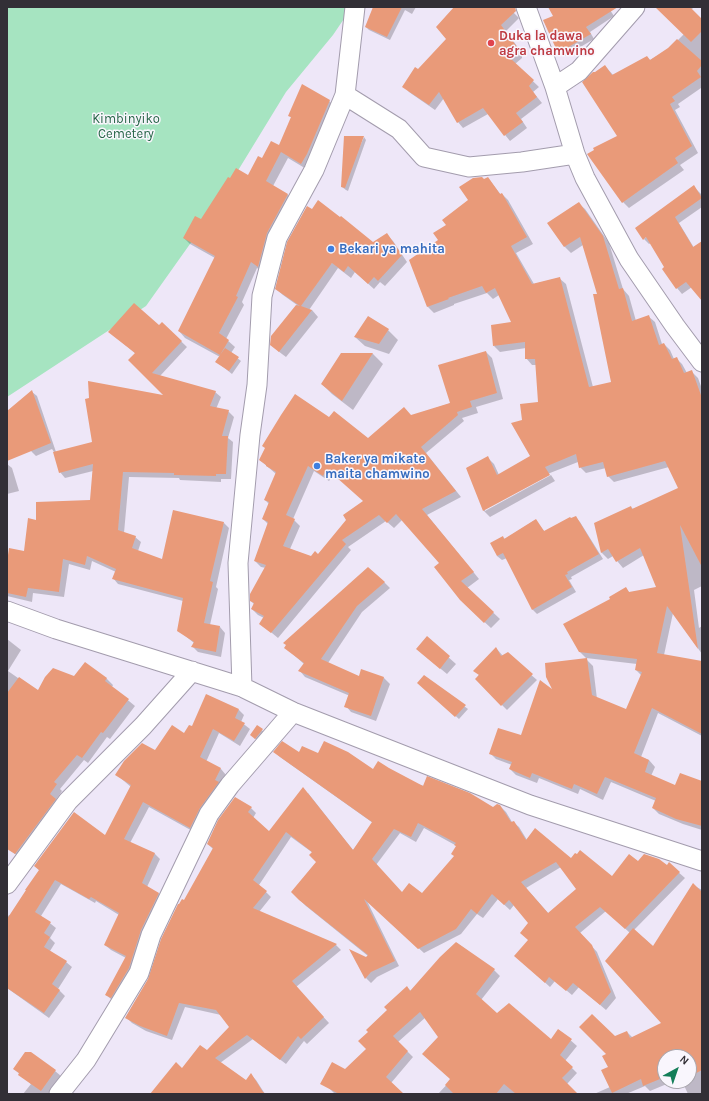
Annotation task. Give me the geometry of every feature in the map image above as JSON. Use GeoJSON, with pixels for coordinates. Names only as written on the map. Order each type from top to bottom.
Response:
{"type":"FeatureCollection","features":[{"type":"Feature","properties":{"kind":"street"},"geometry":{"type":"LineString","coordinates":[[242,688],[238,563],[250,435],[257,385],[262,296],[277,238],[314,170],[345,95],[355,7]]}},
{"type":"Feature","properties":{"kind":"street"},"geometry":{"type":"LineString","coordinates":[[526,7],[555,87],[574,154],[585,178],[629,259],[674,326],[702,362]]}},
{"type":"Feature","properties":{"kind":"street"},"geometry":{"type":"LineString","coordinates":[[555,87],[579,71],[635,7]]}},
{"type":"Feature","properties":{"kind":"street"},"geometry":{"type":"LineString","coordinates":[[345,95],[399,129],[424,157],[469,167],[522,162],[574,154]]}},
{"type":"Feature","properties":{"kind":"street"},"geometry":{"type":"LineString","coordinates":[[7,611],[56,629],[242,688],[293,712],[530,805],[702,861]]}},
{"type":"Feature","properties":{"kind":"street"},"geometry":{"type":"LineString","coordinates":[[7,884],[68,801],[143,726],[192,671]]}},
{"type":"Feature","properties":{"kind":"street"},"geometry":{"type":"LineString","coordinates":[[59,1094],[86,1060],[139,973],[152,935],[209,814],[230,785],[293,712]]}},
{"type":"Feature","properties":{"kind":"green space","name":"Kimbinyiko Cemetery"},"geometry":{"type":"Polygon","coordinates":[[[7,7],[352,7],[333,35],[286,92],[212,213],[146,306],[7,397],[7,7]]]}},
{"type":"Feature","properties":{"kind":"building"},"geometry":{"type":"Polygon","coordinates":[[[373,7],[402,7],[387,37],[365,27],[373,7]]]}},
{"type":"Feature","properties":{"kind":"building"},"geometry":{"type":"Polygon","coordinates":[[[454,7],[515,7],[516,11],[501,25],[517,47],[517,53],[510,58],[534,80],[529,86],[537,97],[516,113],[523,122],[504,136],[483,108],[457,123],[439,92],[429,105],[402,87],[415,67],[418,69],[446,39],[436,27],[454,7]]]}},
{"type":"Feature","properties":{"kind":"building"},"geometry":{"type":"Polygon","coordinates":[[[548,7],[618,7],[586,27],[591,34],[558,53],[543,20],[553,16],[548,7]]]}},
{"type":"Feature","properties":{"kind":"building"},"geometry":{"type":"Polygon","coordinates":[[[655,7],[690,7],[702,19],[702,31],[691,42],[655,7]]]}},
{"type":"Feature","properties":{"kind":"building"},"geometry":{"type":"Polygon","coordinates":[[[677,39],[702,61],[702,65],[697,71],[701,77],[672,97],[675,101],[670,104],[692,146],[675,158],[678,163],[622,203],[587,154],[594,150],[593,148],[617,136],[582,82],[593,72],[605,65],[612,75],[647,56],[650,60],[668,48],[677,39]]]}},
{"type":"Feature","properties":{"kind":"building"},"geometry":{"type":"Polygon","coordinates":[[[302,84],[330,100],[307,154],[301,164],[281,152],[266,181],[288,194],[267,233],[258,267],[251,262],[236,296],[238,297],[219,333],[229,340],[220,355],[178,331],[215,256],[183,238],[195,216],[201,219],[228,177],[230,178],[236,168],[248,175],[258,156],[262,158],[271,141],[279,145],[291,117],[288,116],[302,84]]]}},
{"type":"Feature","properties":{"kind":"building"},"geometry":{"type":"Polygon","coordinates":[[[344,136],[364,136],[345,188],[341,187],[344,136]]]}},
{"type":"Feature","properties":{"kind":"building"},"geometry":{"type":"Polygon","coordinates":[[[482,177],[484,179],[488,177],[500,194],[502,193],[527,237],[511,246],[532,284],[560,277],[589,387],[611,382],[593,294],[597,294],[580,237],[564,247],[547,223],[579,202],[603,236],[619,289],[623,288],[632,321],[649,315],[659,345],[664,343],[672,359],[677,357],[684,373],[692,370],[702,398],[702,567],[680,525],[698,649],[667,606],[657,653],[702,661],[702,734],[652,708],[634,753],[649,760],[645,772],[675,785],[680,773],[702,781],[702,826],[676,819],[652,808],[656,798],[605,777],[597,794],[574,784],[572,789],[532,773],[530,778],[509,769],[512,762],[489,754],[498,728],[521,735],[540,680],[552,689],[546,677],[545,663],[587,658],[592,695],[626,709],[642,672],[635,670],[637,659],[579,652],[563,624],[610,599],[609,597],[626,587],[629,592],[656,587],[640,548],[616,562],[608,549],[601,553],[594,523],[631,506],[632,509],[678,488],[665,461],[607,477],[603,462],[579,468],[576,454],[545,467],[550,475],[483,511],[466,468],[488,456],[497,475],[530,456],[511,423],[522,420],[520,404],[538,402],[535,359],[525,359],[525,342],[493,346],[491,325],[511,322],[495,288],[486,293],[482,286],[427,307],[409,260],[438,240],[433,233],[446,225],[442,220],[468,200],[459,187],[473,178],[482,177]]]}},
{"type":"Feature","properties":{"kind":"building"},"geometry":{"type":"Polygon","coordinates":[[[694,185],[702,198],[675,217],[693,247],[702,241],[702,301],[686,282],[676,289],[662,269],[664,267],[646,237],[643,240],[635,228],[694,185]]]}},
{"type":"Feature","properties":{"kind":"building"},"geometry":{"type":"Polygon","coordinates":[[[318,200],[340,217],[341,216],[373,242],[387,233],[402,255],[378,281],[374,277],[368,284],[348,266],[344,272],[332,263],[301,306],[312,310],[279,352],[270,345],[271,336],[296,305],[300,306],[275,289],[287,242],[307,206],[312,209],[318,200]]]}},
{"type":"Feature","properties":{"kind":"building"},"geometry":{"type":"Polygon","coordinates":[[[134,303],[159,325],[162,322],[182,341],[152,373],[216,391],[210,406],[229,410],[222,436],[228,436],[226,474],[216,474],[216,476],[123,472],[118,530],[136,536],[132,548],[162,559],[173,510],[224,522],[210,581],[213,582],[204,623],[220,626],[216,652],[191,647],[194,642],[177,631],[183,598],[112,579],[116,569],[87,556],[85,565],[63,559],[59,592],[28,588],[26,597],[7,593],[7,562],[9,548],[24,551],[28,518],[36,520],[36,502],[90,500],[93,464],[59,473],[53,452],[92,442],[85,399],[89,398],[88,381],[163,395],[128,360],[135,353],[108,332],[134,303]]]}},
{"type":"Feature","properties":{"kind":"building"},"geometry":{"type":"Polygon","coordinates":[[[368,316],[389,329],[379,344],[354,337],[368,316]]]}},
{"type":"Feature","properties":{"kind":"building"},"geometry":{"type":"Polygon","coordinates":[[[225,348],[239,357],[229,371],[215,362],[225,348]]]}},
{"type":"Feature","properties":{"kind":"building"},"geometry":{"type":"Polygon","coordinates":[[[486,351],[497,393],[470,401],[472,407],[457,412],[458,415],[421,447],[456,491],[422,509],[474,572],[461,581],[494,612],[484,623],[460,600],[434,567],[439,563],[396,514],[387,523],[379,515],[342,540],[346,544],[271,633],[259,624],[264,616],[251,609],[254,603],[250,601],[250,594],[266,565],[254,561],[268,522],[262,519],[269,502],[264,500],[276,472],[259,460],[265,448],[262,446],[281,415],[295,394],[329,417],[334,411],[368,438],[404,407],[411,415],[450,403],[438,365],[486,351]],[[308,466],[286,515],[295,519],[283,546],[311,556],[315,551],[318,554],[346,520],[343,515],[363,501],[327,469],[323,476],[308,466]]]}},
{"type":"Feature","properties":{"kind":"building"},"geometry":{"type":"Polygon","coordinates":[[[341,353],[373,353],[342,401],[321,384],[341,353]]]}},
{"type":"Feature","properties":{"kind":"building"},"geometry":{"type":"Polygon","coordinates":[[[32,390],[51,443],[7,461],[7,411],[32,390]]]}},
{"type":"Feature","properties":{"kind":"building"},"geometry":{"type":"Polygon","coordinates":[[[576,516],[599,554],[567,572],[568,574],[565,575],[572,587],[532,610],[503,553],[497,556],[490,543],[503,536],[504,539],[536,519],[544,531],[570,517],[576,516]]]}},
{"type":"Feature","properties":{"kind":"building"},"geometry":{"type":"Polygon","coordinates":[[[368,567],[385,582],[357,606],[321,659],[359,676],[361,669],[384,677],[371,716],[344,707],[349,693],[298,671],[304,663],[284,648],[286,645],[283,643],[368,567]]]}},
{"type":"Feature","properties":{"kind":"building"},"geometry":{"type":"Polygon","coordinates":[[[427,636],[450,656],[440,669],[416,649],[427,636]]]}},
{"type":"Feature","properties":{"kind":"building"},"geometry":{"type":"Polygon","coordinates":[[[496,647],[501,656],[508,652],[533,674],[501,706],[475,679],[479,675],[473,671],[496,647]]]}},
{"type":"Feature","properties":{"kind":"building"},"geometry":{"type":"Polygon","coordinates":[[[85,662],[107,678],[105,681],[129,699],[103,733],[101,732],[82,758],[77,755],[54,782],[57,784],[50,794],[56,799],[15,854],[7,849],[7,693],[19,677],[38,690],[45,677],[53,668],[74,676],[85,662]]]}},
{"type":"Feature","properties":{"kind":"building"},"geometry":{"type":"Polygon","coordinates":[[[424,675],[466,705],[455,717],[417,683],[424,675]]]}},
{"type":"Feature","properties":{"kind":"building"},"geometry":{"type":"Polygon","coordinates":[[[206,694],[239,709],[235,718],[245,723],[234,741],[213,729],[200,757],[221,768],[215,780],[219,782],[200,808],[190,828],[143,802],[124,839],[155,853],[142,883],[159,893],[141,930],[129,968],[111,998],[105,995],[126,956],[104,945],[119,913],[91,897],[89,899],[55,880],[35,912],[51,922],[44,933],[50,937],[44,947],[67,961],[52,984],[60,990],[44,1013],[7,988],[7,919],[39,870],[34,866],[74,812],[105,835],[131,785],[115,775],[124,761],[142,743],[155,750],[172,725],[184,733],[189,725],[192,726],[206,694]]]}},
{"type":"Feature","properties":{"kind":"building"},"geometry":{"type":"Polygon","coordinates":[[[257,725],[263,729],[255,739],[250,735],[257,725]]]}},
{"type":"Feature","properties":{"kind":"building"},"geometry":{"type":"Polygon","coordinates":[[[282,741],[299,752],[302,746],[318,753],[324,741],[348,752],[373,769],[378,761],[423,786],[427,776],[470,793],[493,807],[497,804],[500,805],[511,822],[514,821],[526,840],[535,828],[571,858],[580,850],[612,876],[629,854],[638,861],[644,854],[659,859],[667,865],[669,862],[680,872],[625,929],[600,907],[575,927],[592,945],[611,992],[600,1005],[573,983],[566,991],[549,977],[545,983],[514,956],[528,940],[520,933],[528,923],[509,900],[504,905],[492,894],[477,914],[471,909],[456,929],[418,949],[364,899],[395,961],[371,972],[365,979],[349,949],[366,957],[368,955],[291,892],[316,862],[309,855],[312,852],[286,832],[253,880],[267,891],[253,908],[337,944],[292,981],[324,1017],[301,1039],[298,1036],[280,1060],[247,1035],[215,1058],[246,1080],[251,1073],[263,1092],[266,1094],[150,1094],[176,1062],[182,1068],[200,1045],[207,1050],[229,1027],[216,1010],[179,1003],[167,1036],[140,1026],[125,1018],[148,979],[161,939],[178,904],[182,899],[184,900],[213,848],[207,844],[218,820],[235,797],[252,807],[248,812],[269,831],[303,787],[353,850],[372,822],[273,752],[282,741]],[[418,823],[411,837],[394,829],[372,859],[402,892],[409,883],[422,893],[454,856],[451,854],[456,846],[454,845],[456,843],[418,823]],[[556,862],[521,882],[548,913],[576,889],[556,862]]]}},
{"type":"Feature","properties":{"kind":"building"},"geometry":{"type":"Polygon","coordinates":[[[693,883],[702,892],[702,1070],[697,1073],[697,1049],[657,1049],[657,1080],[643,1086],[641,1079],[612,1093],[601,1070],[608,1067],[602,1056],[606,1054],[579,1027],[592,1014],[615,1036],[627,1031],[630,1038],[661,1023],[605,961],[633,928],[653,946],[693,883]]]}},
{"type":"Feature","properties":{"kind":"building"},"geometry":{"type":"Polygon","coordinates":[[[456,942],[495,969],[476,994],[497,1013],[509,1003],[551,1039],[558,1029],[572,1039],[560,1055],[573,1067],[562,1078],[578,1094],[516,1094],[504,1084],[496,1094],[454,1094],[445,1085],[450,1079],[422,1054],[438,1037],[420,1012],[393,1036],[408,1051],[386,1077],[404,1094],[339,1094],[320,1084],[332,1062],[345,1069],[366,1049],[358,1041],[368,1032],[366,1030],[387,1010],[384,1007],[407,986],[410,991],[440,957],[456,942]]]}},
{"type":"Feature","properties":{"kind":"building"},"geometry":{"type":"Polygon","coordinates":[[[25,1052],[31,1052],[56,1070],[41,1091],[18,1075],[19,1073],[13,1069],[25,1052]]]}},
{"type":"Feature","properties":{"kind":"place","name":"Duka la dawa agra chamwino"},"geometry":{"type":"Point","coordinates":[491,43]}},
{"type":"Feature","properties":{"kind":"place","name":"Bekari ya mahita"},"geometry":{"type":"Point","coordinates":[331,249]}},
{"type":"Feature","properties":{"kind":"place","name":"Baker ya mikate maita chamwino"},"geometry":{"type":"Point","coordinates":[317,466]}}]}
